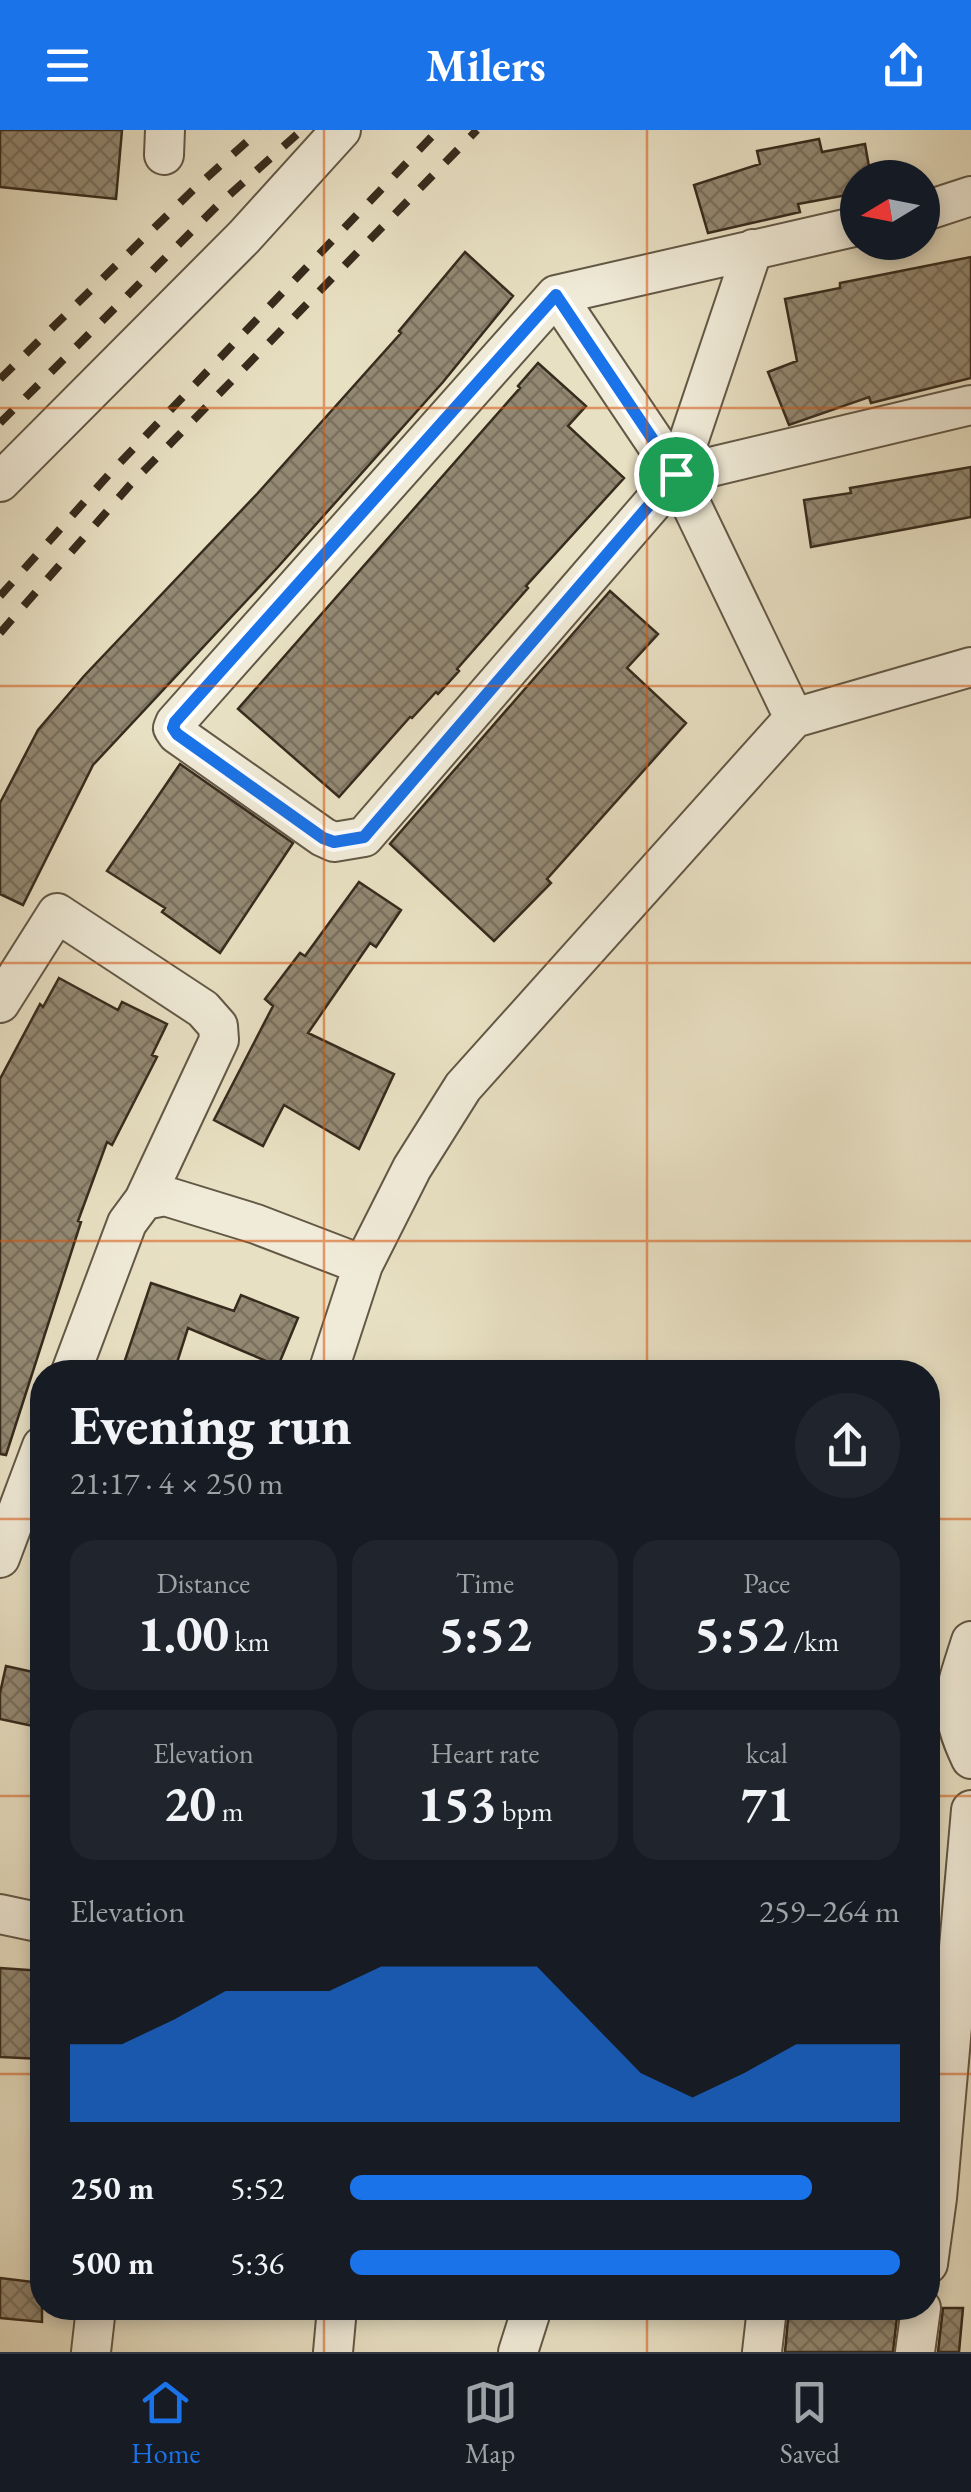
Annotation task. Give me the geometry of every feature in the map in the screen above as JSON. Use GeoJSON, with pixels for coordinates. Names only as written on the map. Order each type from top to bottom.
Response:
{"type":"FeatureCollection","features":[{"type":"Feature","properties":{"kind":"street"},"geometry":{"type":"LineString","coordinates":[[0,482],[244,237],[342,130]]}},
{"type":"Feature","properties":{"kind":"street"},"geometry":{"type":"LineString","coordinates":[[940,206],[971,196]]}},
{"type":"Feature","properties":{"kind":"street"},"geometry":{"type":"LineString","coordinates":[[754,249],[676,474],[364,837],[334,842],[323,838],[177,734],[175,722],[556,295],[754,249],[840,230]]}},
{"type":"Feature","properties":{"kind":"street"},"geometry":{"type":"LineString","coordinates":[[556,295],[676,474],[794,718]]}},
{"type":"Feature","properties":{"kind":"street"},"geometry":{"type":"LineString","coordinates":[[676,474],[971,405]]}},
{"type":"Feature","properties":{"kind":"street"},"geometry":{"type":"LineString","coordinates":[[332,1360],[363,1265],[412,1168],[463,1087],[794,718],[971,668]]}},
{"type":"Feature","properties":{"kind":"street"},"geometry":{"type":"LineString","coordinates":[[0,1004],[56,913],[203,1009],[218,1026],[220,1040],[144,1200],[127,1223],[75,1360]]}},
{"type":"Feature","properties":{"kind":"street"},"geometry":{"type":"LineString","coordinates":[[144,1200],[166,1196],[256,1224],[363,1265]]}},
{"type":"Feature","properties":{"kind":"street"},"geometry":{"type":"LineString","coordinates":[[0,1558],[30,1478]]}},
{"type":"Feature","properties":{"kind":"street"},"geometry":{"type":"LineString","coordinates":[[953,1742],[953,1698],[971,1642]]}},
{"type":"Feature","properties":{"kind":"street"},"geometry":{"type":"LineString","coordinates":[[945,2198],[971,1810]]}},
{"type":"Feature","properties":{"kind":"street"},"geometry":{"type":"LineString","coordinates":[[0,1914],[30,1920]]}},
{"type":"Feature","properties":{"kind":"street"},"geometry":{"type":"LineString","coordinates":[[91,2352],[95,2320]]}},
{"type":"Feature","properties":{"kind":"street"},"geometry":{"type":"LineString","coordinates":[[333,2352],[336,2320]]}},
{"type":"Feature","properties":{"kind":"street"},"geometry":{"type":"LineString","coordinates":[[518,2352],[528,2320]]}},
{"type":"Feature","properties":{"kind":"street"},"geometry":{"type":"LineString","coordinates":[[762,2352],[766,2320]]}},
{"type":"Feature","properties":{"kind":"street"},"geometry":{"type":"LineString","coordinates":[[915,2352],[920,2320]]}},
{"type":"Feature","properties":{"kind":"building"},"geometry":{"type":"Polygon","coordinates":[[[0,130],[122,130],[116,199],[0,187],[0,130]]]}},
{"type":"Feature","properties":{"kind":"building"},"geometry":{"type":"Polygon","coordinates":[[[819,139],[822,152],[865,144],[868,160],[840,160],[840,196],[798,204],[800,212],[708,233],[694,185],[760,164],[757,151],[819,139]]]}},
{"type":"Feature","properties":{"kind":"building"},"geometry":{"type":"Polygon","coordinates":[[[465,252],[513,296],[443,382],[277,568],[93,765],[23,905],[0,894],[0,803],[38,730],[401,333],[465,252]]]}},
{"type":"Feature","properties":{"kind":"building"},"geometry":{"type":"Polygon","coordinates":[[[971,257],[971,378],[871,403],[869,397],[789,425],[768,372],[797,361],[785,299],[840,288],[840,283],[971,257]]]}},
{"type":"Feature","properties":{"kind":"building"},"geometry":{"type":"Polygon","coordinates":[[[538,363],[586,406],[568,426],[624,478],[526,586],[459,671],[410,717],[339,797],[238,709],[538,363]]]}},
{"type":"Feature","properties":{"kind":"building"},"geometry":{"type":"Polygon","coordinates":[[[971,467],[971,517],[811,547],[804,500],[971,467]]]}},
{"type":"Feature","properties":{"kind":"building"},"geometry":{"type":"Polygon","coordinates":[[[610,591],[658,634],[627,668],[686,723],[547,879],[551,883],[494,941],[390,844],[610,591]]]}},
{"type":"Feature","properties":{"kind":"building"},"geometry":{"type":"Polygon","coordinates":[[[180,764],[293,843],[220,953],[162,912],[165,908],[107,871],[180,764]]]}},
{"type":"Feature","properties":{"kind":"building"},"geometry":{"type":"Polygon","coordinates":[[[359,882],[401,910],[376,947],[370,943],[308,1033],[394,1074],[359,1149],[284,1105],[263,1146],[214,1120],[273,1006],[265,999],[300,953],[305,956],[359,882]]]}},
{"type":"Feature","properties":{"kind":"building"},"geometry":{"type":"Polygon","coordinates":[[[59,978],[118,1010],[122,1002],[167,1024],[152,1055],[157,1057],[112,1145],[107,1142],[78,1221],[81,1222],[37,1360],[30,1360],[30,1380],[6,1455],[0,1454],[0,1079],[40,1004],[43,1007],[59,978]]]}},
{"type":"Feature","properties":{"kind":"building"},"geometry":{"type":"Polygon","coordinates":[[[151,1283],[234,1311],[241,1295],[298,1318],[280,1360],[264,1360],[188,1328],[178,1360],[125,1360],[151,1283]]]}},
{"type":"Feature","properties":{"kind":"building"},"geometry":{"type":"Polygon","coordinates":[[[6,1666],[30,1671],[30,1725],[0,1719],[6,1666]]]}},
{"type":"Feature","properties":{"kind":"building"},"geometry":{"type":"Polygon","coordinates":[[[0,1968],[30,1970],[30,2058],[0,2057],[0,1968]]]}},
{"type":"Feature","properties":{"kind":"building"},"geometry":{"type":"Polygon","coordinates":[[[0,2278],[30,2282],[30,2320],[42,2322],[0,2318],[0,2278]]]}},
{"type":"Feature","properties":{"kind":"building"},"geometry":{"type":"Polygon","coordinates":[[[943,2308],[963,2308],[959,2352],[938,2352],[943,2308]]]}},
{"type":"Feature","properties":{"kind":"building"},"geometry":{"type":"Polygon","coordinates":[[[788,2320],[897,2320],[893,2352],[785,2352],[788,2320]]]}},
{"type":"Feature","properties":{"kind":"railway"},"geometry":{"type":"LineString","coordinates":[[0,379],[193,190],[260,130]]}},
{"type":"Feature","properties":{"kind":"railway"},"geometry":{"type":"LineString","coordinates":[[0,423],[217,206],[302,130]]}},
{"type":"Feature","properties":{"kind":"railway"},"geometry":{"type":"LineString","coordinates":[[0,596],[112,471],[438,130]]}},
{"type":"Feature","properties":{"kind":"railway"},"geometry":{"type":"LineString","coordinates":[[0,633],[130,485],[477,130]]}},
{"type":"Feature","properties":{"kind":"route"},"geometry":{"type":"LineString","coordinates":[[556,295],[676,474],[364,837],[344,842],[323,838],[173,728],[556,295]]}}]}
